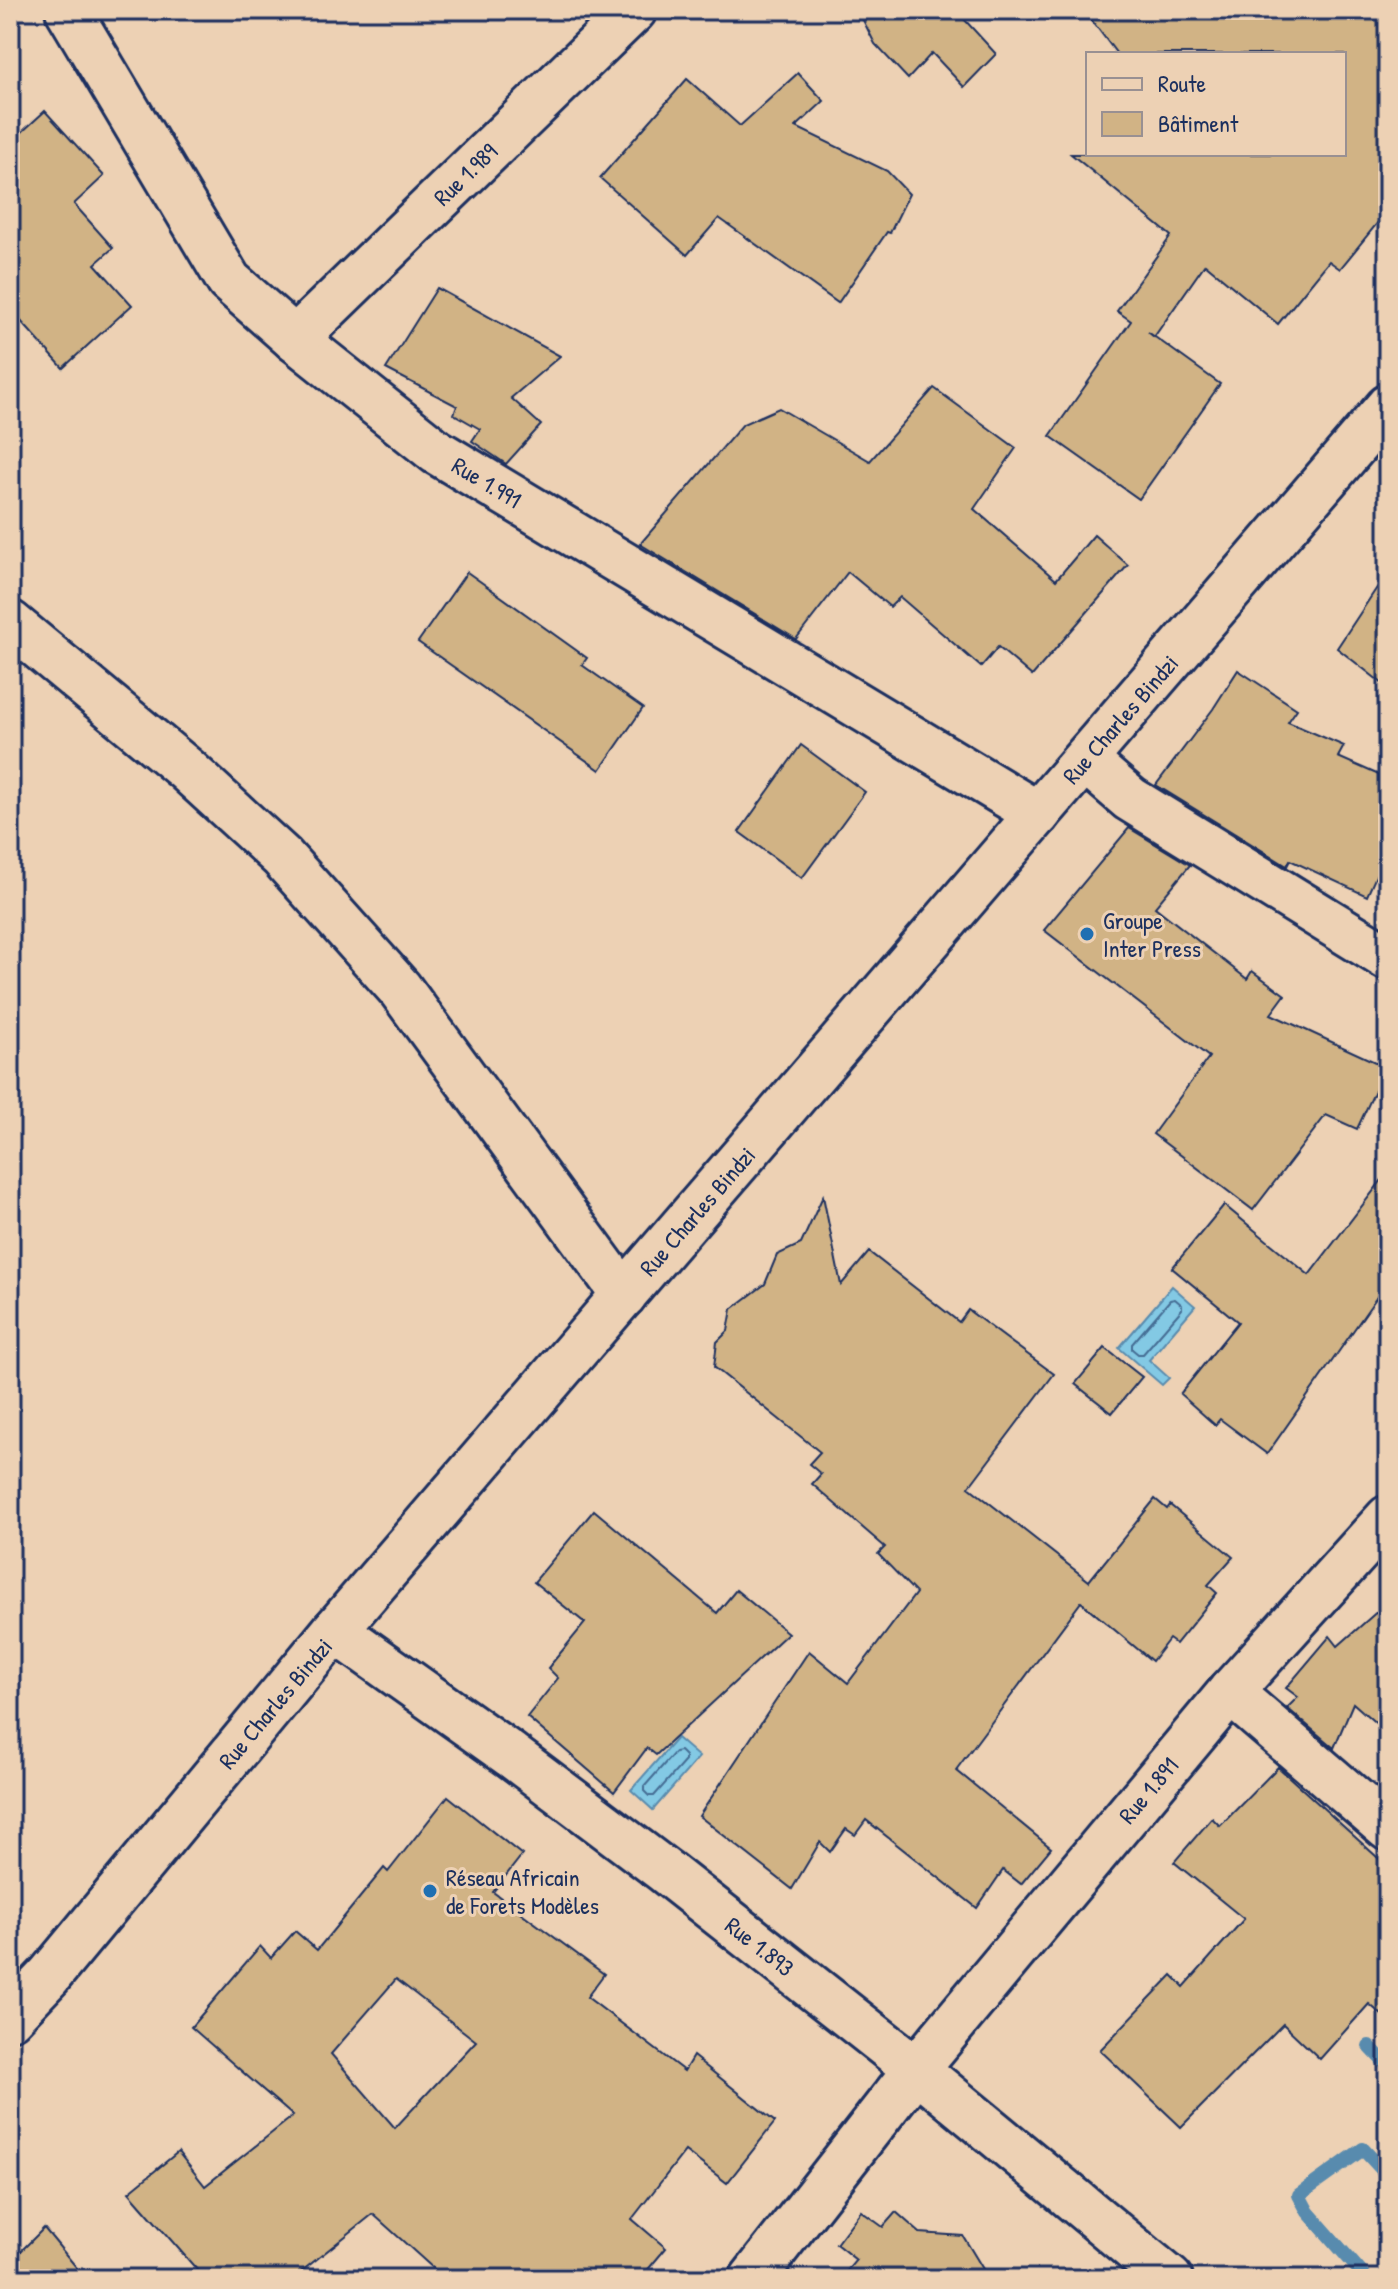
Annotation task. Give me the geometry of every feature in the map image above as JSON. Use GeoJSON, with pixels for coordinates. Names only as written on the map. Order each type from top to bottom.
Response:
{"type":"FeatureCollection","features":[{"type":"Feature","properties":{"kind":"street","name":"Rue 1.991"},"geometry":{"type":"LineString","coordinates":[[68,10],[229,281],[295,339],[437,452],[1038,814]]}},
{"type":"Feature","properties":{"kind":"street","name":"Rue 1.989"},"geometry":{"type":"LineString","coordinates":[[295,339],[634,10]]}},
{"type":"Feature","properties":{"kind":"street","name":"Rue Charles Bindzi"},"geometry":{"type":"LineString","coordinates":[[10,2017],[49,1976],[335,1630],[1388,407]]}},
{"type":"Feature","properties":{"kind":"street"},"geometry":{"type":"LineString","coordinates":[[10,623],[186,769],[282,857],[400,989],[624,1295]]}},
{"type":"Feature","properties":{"kind":"street"},"geometry":{"type":"LineString","coordinates":[[1085,760],[1130,799],[1388,958]]}},
{"type":"Feature","properties":{"kind":"street","name":"Rue 1.891"},"geometry":{"type":"LineString","coordinates":[[752,2279],[916,2069],[1230,1692],[1388,1518]]}},
{"type":"Feature","properties":{"kind":"street","name":"Rue 1.893"},"geometry":{"type":"LineString","coordinates":[[335,1630],[535,1773],[916,2069],[1170,2279]]}},
{"type":"Feature","properties":{"kind":"street"},"geometry":{"type":"LineString","coordinates":[[1230,1692],[1388,1828]]}},
{"type":"Feature","properties":{"kind":"water"},"geometry":{"type":"Polygon","coordinates":[[[1172,1286],[1195,1306],[1149,1360],[1169,1378],[1162,1385],[1119,1348],[1172,1286]]]}},
{"type":"Feature","properties":{"kind":"water"},"geometry":{"type":"Polygon","coordinates":[[[677,1738],[699,1757],[653,1810],[631,1790],[677,1738]]]}},
{"type":"Feature","properties":{"kind":"building"},"geometry":{"type":"Polygon","coordinates":[[[858,10],[970,10],[963,18],[996,54],[964,87],[932,53],[908,79],[875,44],[858,10]]]}},
{"type":"Feature","properties":{"kind":"building"},"geometry":{"type":"Polygon","coordinates":[[[1084,10],[1388,10],[1388,210],[1340,269],[1329,261],[1278,324],[1205,264],[1154,337],[1220,384],[1139,499],[1050,436],[1131,321],[1117,311],[1171,236],[1071,154],[1346,156],[1346,52],[1116,52],[1084,10]]]}},
{"type":"Feature","properties":{"kind":"building"},"geometry":{"type":"Polygon","coordinates":[[[798,73],[824,101],[796,127],[887,171],[909,194],[890,233],[887,232],[838,303],[719,218],[687,255],[600,178],[687,79],[740,126],[798,73]]]}},
{"type":"Feature","properties":{"kind":"building"},"geometry":{"type":"Polygon","coordinates":[[[45,111],[104,176],[74,204],[113,248],[95,264],[132,305],[63,368],[10,309],[10,143],[45,111]]]}},
{"type":"Feature","properties":{"kind":"building"},"geometry":{"type":"Polygon","coordinates":[[[437,288],[560,356],[511,398],[541,425],[506,464],[472,441],[480,429],[454,414],[457,406],[386,369],[437,288]]]}},
{"type":"Feature","properties":{"kind":"building"},"geometry":{"type":"Polygon","coordinates":[[[934,388],[1016,448],[974,509],[1056,580],[1094,535],[1128,565],[1032,676],[998,647],[981,667],[900,597],[890,607],[848,572],[796,639],[640,544],[743,424],[779,408],[870,461],[934,388]]]}},
{"type":"Feature","properties":{"kind":"building"},"geometry":{"type":"Polygon","coordinates":[[[1388,571],[1388,688],[1337,648],[1388,571]]]}},
{"type":"Feature","properties":{"kind":"building"},"geometry":{"type":"Polygon","coordinates":[[[467,572],[587,658],[582,665],[643,708],[600,770],[418,642],[467,572]]]}},
{"type":"Feature","properties":{"kind":"building"},"geometry":{"type":"Polygon","coordinates":[[[1238,670],[1297,709],[1288,722],[1344,746],[1338,757],[1388,779],[1388,849],[1367,896],[1290,860],[1287,866],[1156,785],[1238,670]]]}},
{"type":"Feature","properties":{"kind":"building"},"geometry":{"type":"Polygon","coordinates":[[[801,745],[865,792],[802,878],[739,832],[801,745]]]}},
{"type":"Feature","properties":{"kind":"building"},"geometry":{"type":"Polygon","coordinates":[[[1129,828],[1190,865],[1155,907],[1247,979],[1252,971],[1285,995],[1271,1014],[1386,1067],[1357,1129],[1326,1115],[1253,1210],[1153,1134],[1209,1057],[1044,930],[1129,828]]]}},
{"type":"Feature","properties":{"kind":"building"},"geometry":{"type":"Polygon","coordinates":[[[1388,1172],[1388,1281],[1267,1454],[1220,1419],[1215,1425],[1180,1394],[1238,1322],[1172,1268],[1224,1205],[1309,1275],[1388,1172]]]}},
{"type":"Feature","properties":{"kind":"building"},"geometry":{"type":"Polygon","coordinates":[[[823,1196],[841,1285],[869,1252],[959,1322],[968,1310],[1054,1374],[969,1487],[1089,1581],[1155,1499],[1167,1509],[1170,1505],[1233,1557],[1208,1585],[1217,1593],[1176,1644],[1169,1639],[1152,1661],[1081,1602],[956,1770],[1051,1848],[1021,1884],[1003,1870],[977,1908],[866,1820],[855,1835],[846,1829],[830,1852],[820,1842],[792,1889],[699,1816],[809,1651],[848,1683],[916,1593],[878,1554],[885,1547],[812,1484],[821,1474],[809,1464],[820,1452],[714,1367],[717,1342],[728,1331],[732,1309],[765,1284],[777,1255],[801,1244],[823,1196]]]}},
{"type":"Feature","properties":{"kind":"building"},"geometry":{"type":"Polygon","coordinates":[[[1105,1348],[1142,1377],[1112,1413],[1075,1384],[1105,1348]]]}},
{"type":"Feature","properties":{"kind":"building"},"geometry":{"type":"Polygon","coordinates":[[[594,1510],[717,1613],[736,1590],[788,1633],[656,1755],[647,1748],[614,1792],[527,1717],[558,1678],[548,1668],[585,1623],[534,1582],[594,1510]]]}},
{"type":"Feature","properties":{"kind":"building"},"geometry":{"type":"Polygon","coordinates":[[[1388,1602],[1388,1734],[1353,1703],[1334,1748],[1287,1708],[1298,1697],[1286,1688],[1330,1636],[1338,1646],[1388,1602]]]}},
{"type":"Feature","properties":{"kind":"building"},"geometry":{"type":"Polygon","coordinates":[[[1278,1767],[1388,1867],[1388,2020],[1369,2004],[1320,2059],[1283,2024],[1181,2127],[1100,2050],[1172,1975],[1184,1987],[1244,1919],[1174,1862],[1212,1818],[1220,1826],[1278,1767]]]}},
{"type":"Feature","properties":{"kind":"building"},"geometry":{"type":"Polygon","coordinates":[[[448,1796],[522,1855],[493,1892],[604,1974],[587,1997],[684,2071],[693,2056],[775,2122],[727,2183],[685,2151],[632,2219],[666,2248],[640,2279],[445,2279],[373,2214],[292,2279],[205,2279],[129,2192],[178,2152],[205,2186],[293,2116],[191,2027],[260,1946],[271,1958],[295,1931],[317,1950],[384,1868],[388,1872],[448,1796]],[[396,1979],[331,2054],[395,2128],[476,2041],[396,1979]]]}},
{"type":"Feature","properties":{"kind":"building"},"geometry":{"type":"Polygon","coordinates":[[[861,2211],[883,2227],[896,2212],[920,2233],[963,2236],[989,2279],[840,2279],[856,2260],[836,2244],[861,2211]]]}},
{"type":"Feature","properties":{"kind":"building"},"geometry":{"type":"Polygon","coordinates":[[[44,2228],[86,2279],[10,2279],[10,2262],[44,2228]]]}},
{"type":"Feature","properties":{"kind":"waterway"},"geometry":{"type":"LineString","coordinates":[[1369,2046],[1388,2066]]}},
{"type":"Feature","properties":{"kind":"waterway"},"geometry":{"type":"LineString","coordinates":[[1366,2278],[1308,2212],[1299,2195],[1363,2149],[1388,2176]]}},
{"type":"Feature","properties":{"kind":"place","name":"Groupe Inter Press"},"geometry":{"type":"Point","coordinates":[1087,934]}},
{"type":"Feature","properties":{"kind":"place","name":"Réseau Africain de Forets Modèles"},"geometry":{"type":"Point","coordinates":[430,1891]}}]}
